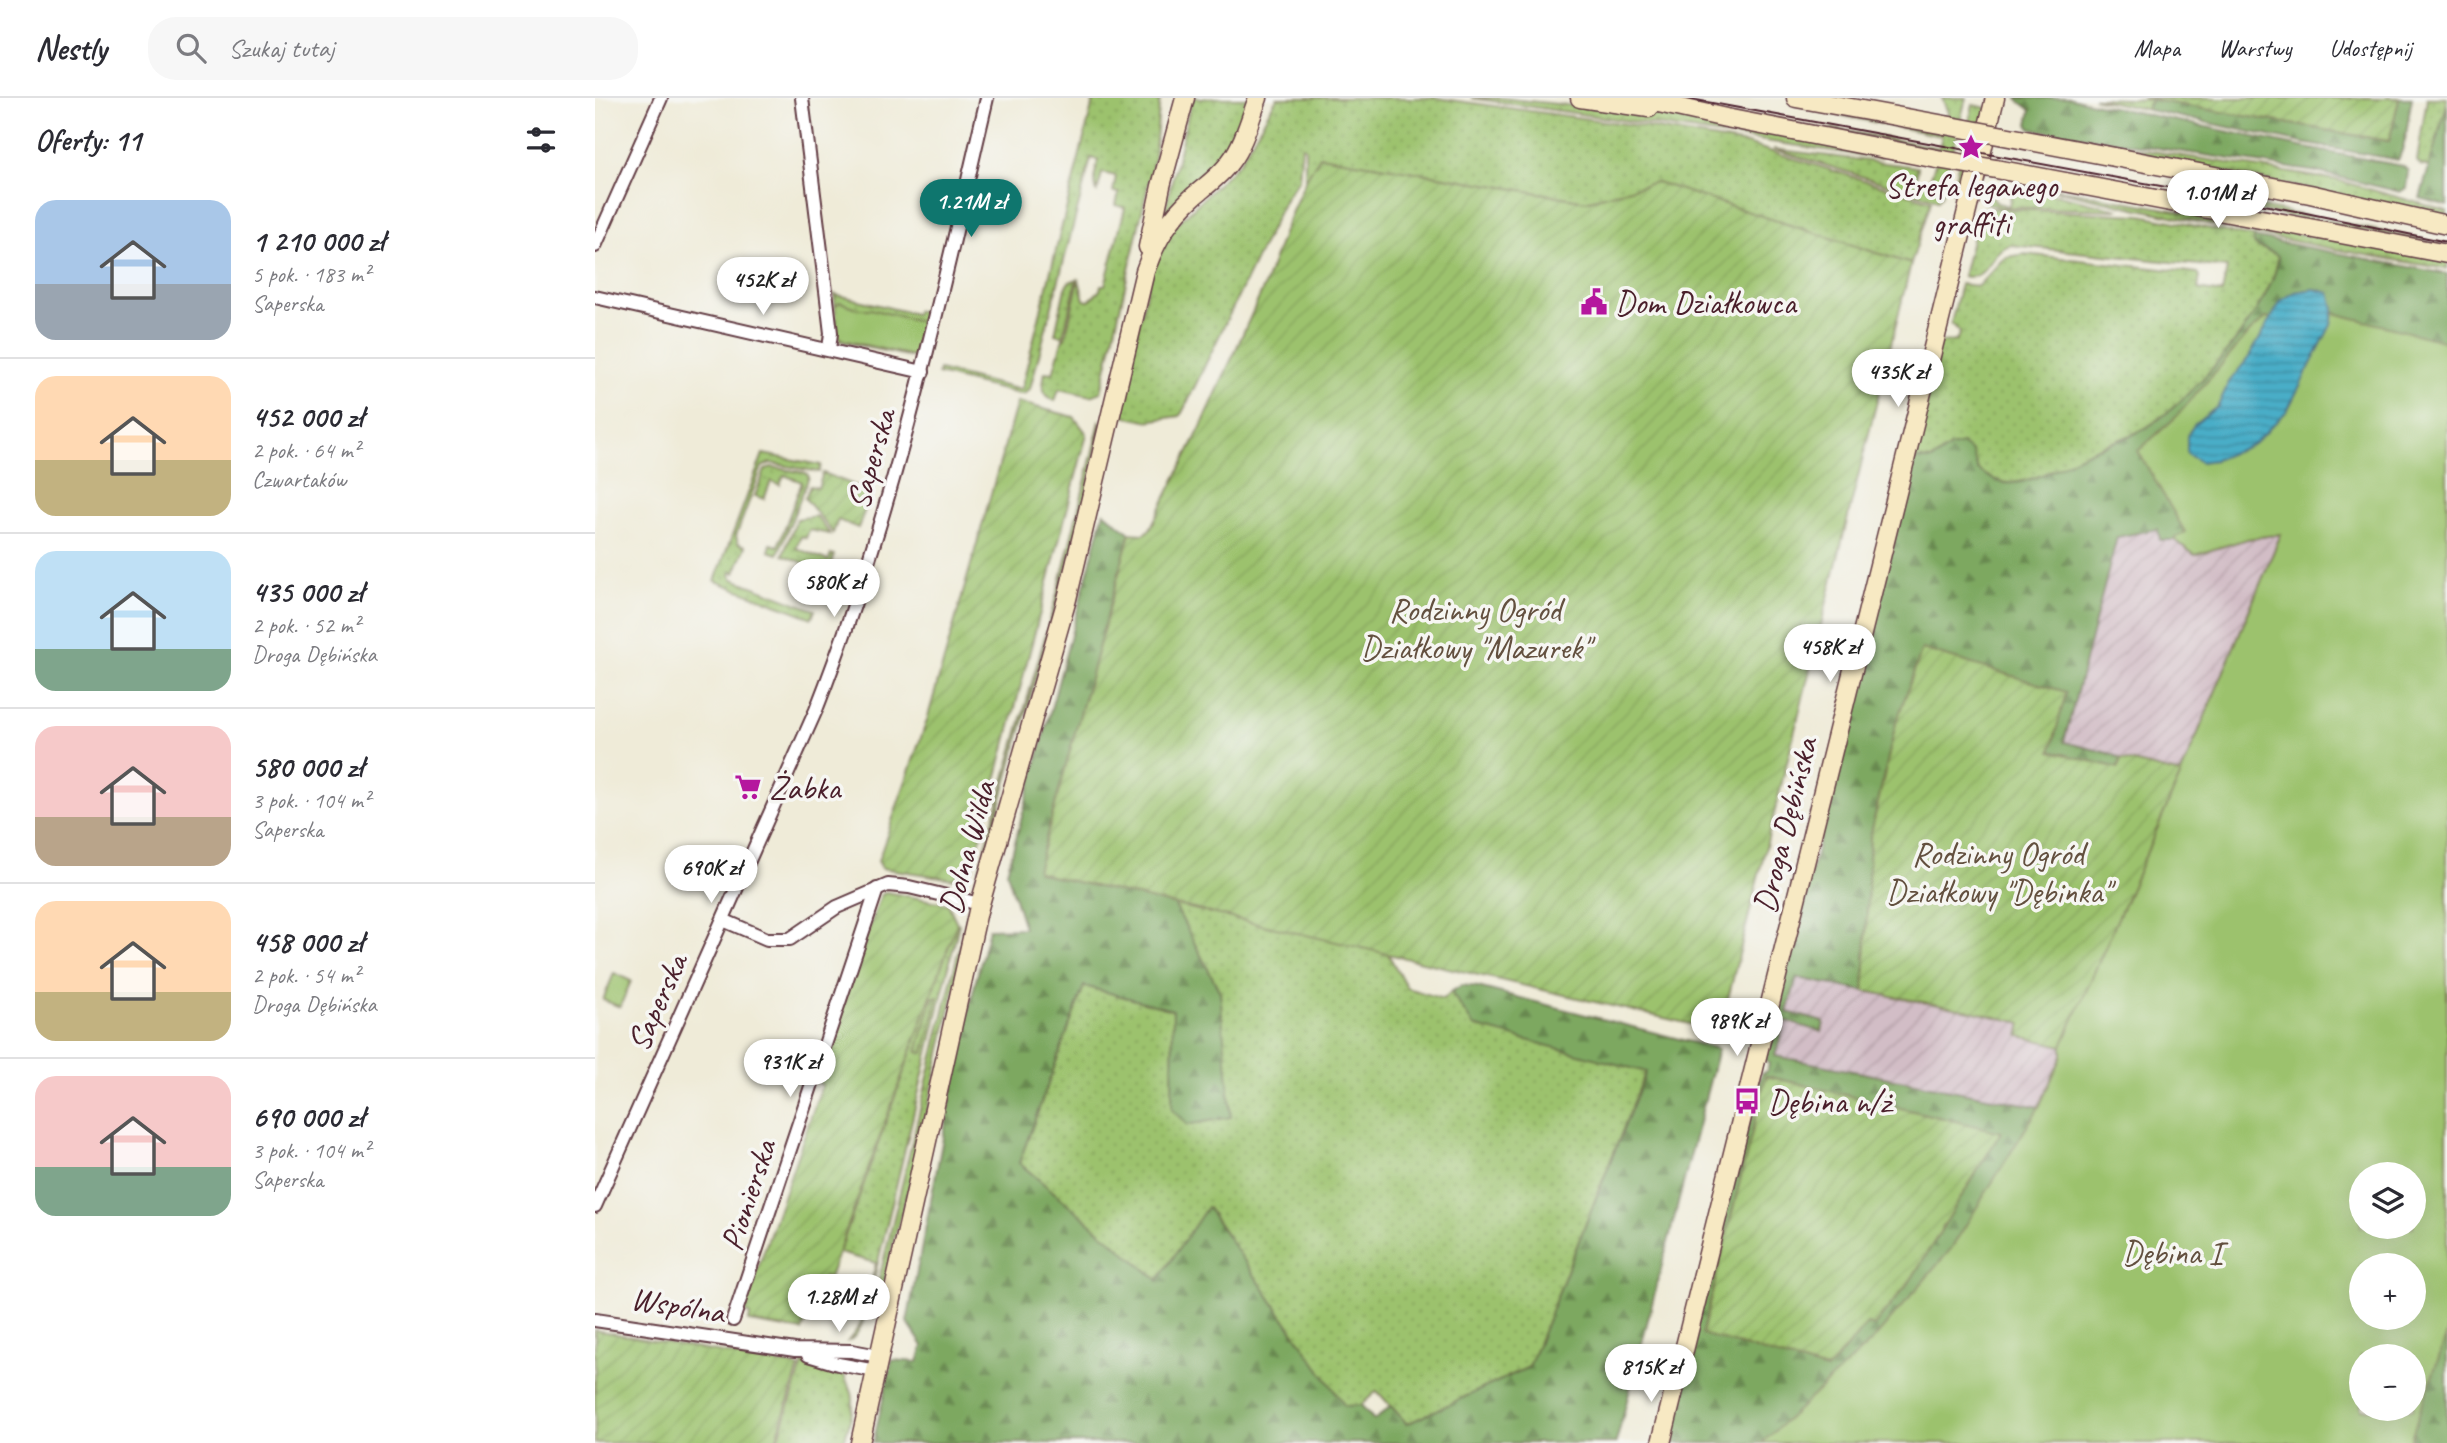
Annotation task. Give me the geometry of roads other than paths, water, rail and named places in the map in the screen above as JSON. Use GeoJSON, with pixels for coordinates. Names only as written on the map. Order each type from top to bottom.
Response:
{"type":"FeatureCollection","features":[{"type":"Feature","properties":{"kind":"main road"},"geometry":{"type":"LineString","coordinates":[[1178,119],[1179,98]]}},
{"type":"Feature","properties":{"kind":"main road","name":"Dolna Wilda"},"geometry":{"type":"LineString","coordinates":[[860,1443],[980,904],[1067,599],[1145,271],[1151,228],[1185,98]]}},
{"type":"Feature","properties":{"kind":"main road","name":"Dolna Wilda"},"geometry":{"type":"LineString","coordinates":[[1145,271],[1160,234],[1181,209],[1229,164],[1239,149],[1258,98]]}},
{"type":"Feature","properties":{"kind":"main road"},"geometry":{"type":"LineString","coordinates":[[1247,127],[1271,98]]}},
{"type":"Feature","properties":{"kind":"main road"},"geometry":{"type":"LineString","coordinates":[[1580,98],[1641,108],[1695,111]]}},
{"type":"Feature","properties":{"kind":"main road"},"geometry":{"type":"LineString","coordinates":[[1636,98],[1937,159],[2447,254]]}},
{"type":"Feature","properties":{"kind":"main road"},"geometry":{"type":"LineString","coordinates":[[1796,98],[2310,194],[2447,225]]}},
{"type":"Feature","properties":{"kind":"main road","name":"Droga Dębińska"},"geometry":{"type":"LineString","coordinates":[[1661,1443],[1995,98]]}},
{"type":"Feature","properties":{"kind":"street"},"geometry":{"type":"LineString","coordinates":[[595,246],[661,98]]}},
{"type":"Feature","properties":{"kind":"street"},"geometry":{"type":"LineString","coordinates":[[802,98],[831,333],[829,349]]}},
{"type":"Feature","properties":{"kind":"street","name":"Saperska"},"geometry":{"type":"LineString","coordinates":[[595,1206],[816,710],[846,634],[888,499],[923,372],[987,98]]}},
{"type":"Feature","properties":{"kind":"street"},"geometry":{"type":"LineString","coordinates":[[595,297],[923,372]]}},
{"type":"Feature","properties":{"kind":"street"},"geometry":{"type":"LineString","coordinates":[[723,920],[767,939],[790,939],[837,907],[888,885],[909,887],[980,904]]}},
{"type":"Feature","properties":{"kind":"street","name":"Pionierska"},"geometry":{"type":"LineString","coordinates":[[733,1320],[877,889]]}},
{"type":"Feature","properties":{"kind":"street","name":"Wspólna"},"geometry":{"type":"LineString","coordinates":[[595,1320],[795,1350],[852,1351],[878,1364]]}},
{"type":"Feature","properties":{"kind":"water"},"geometry":{"type":"Polygon","coordinates":[[[2314,289],[2330,293],[2334,308],[2331,325],[2287,411],[2254,444],[2215,460],[2201,462],[2187,454],[2187,436],[2194,425],[2218,406],[2229,382],[2249,357],[2281,301],[2295,292],[2314,289]]]}},
{"type":"Feature","properties":{"kind":"tram line"},"geometry":{"type":"LineString","coordinates":[[1685,98],[2301,212],[2447,242]]}},
{"type":"Feature","properties":{"kind":"place","name":"Strefa leganego graffiti"},"geometry":{"type":"Point","coordinates":[1971,147]}},
{"type":"Feature","properties":{"kind":"place","name":"Dom Działkowca"},"geometry":{"type":"Point","coordinates":[1594,302]}},
{"type":"Feature","properties":{"kind":"place","name":"Żabka"},"geometry":{"type":"Point","coordinates":[748,787]}},
{"type":"Feature","properties":{"kind":"place","name":"Dębina n/ż"},"geometry":{"type":"Point","coordinates":[1747,1101]}},
{"type":"Feature","properties":{"kind":"park label","name":"Rodzinny Ogród Działkowy \"Mazurek\""},"geometry":{"type":"Point","coordinates":[1475,628]}},
{"type":"Feature","properties":{"kind":"park label","name":"Rodzinny Ogród Działkowy \"Dębinka\""},"geometry":{"type":"Point","coordinates":[1998,872]}},
{"type":"Feature","properties":{"kind":"park label","name":"Dębina I"},"geometry":{"type":"Point","coordinates":[2172,1252]}}]}
